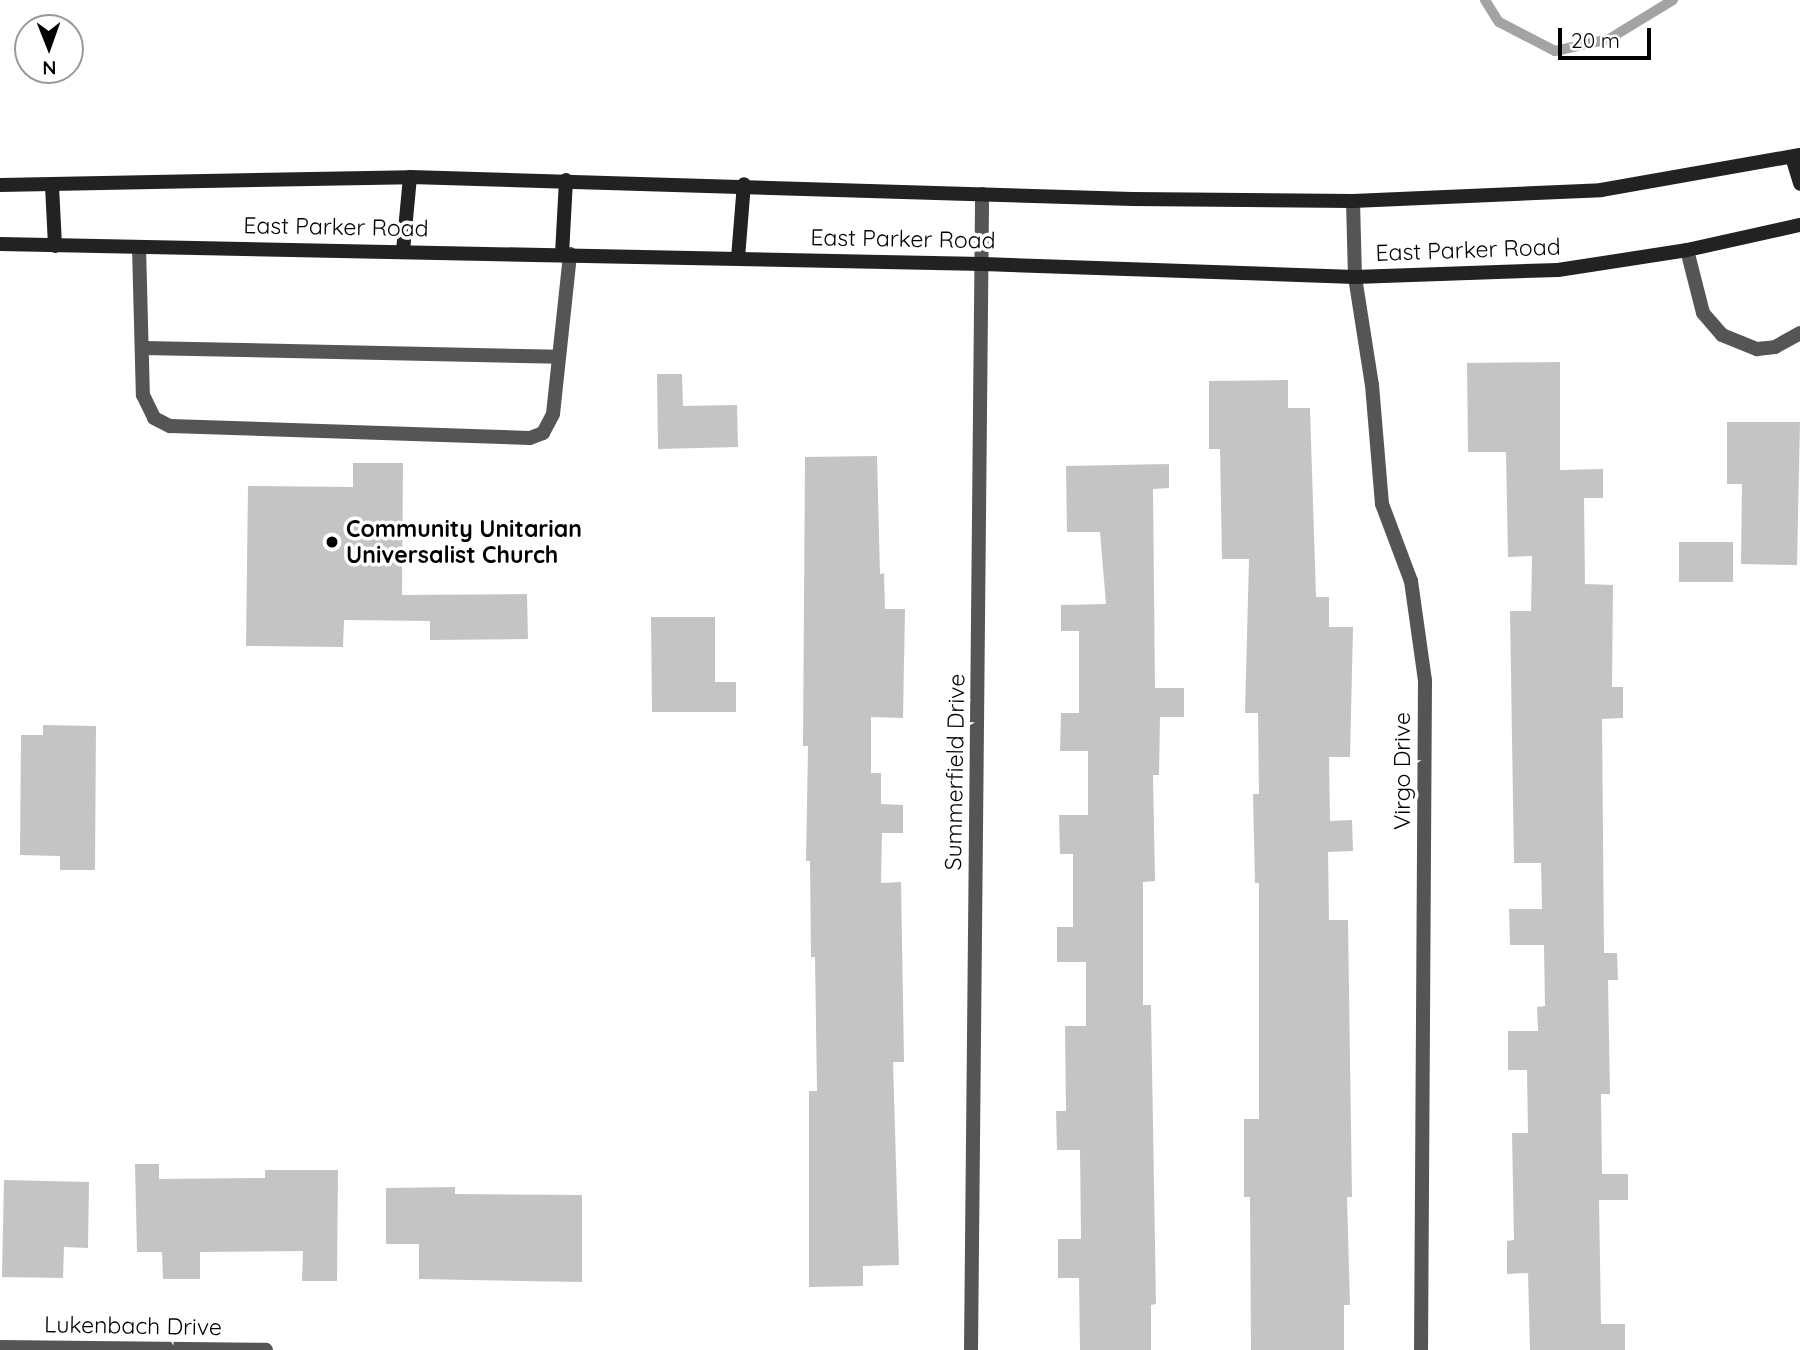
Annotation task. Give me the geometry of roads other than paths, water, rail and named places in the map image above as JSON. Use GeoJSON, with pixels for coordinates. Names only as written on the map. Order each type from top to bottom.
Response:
{"type":"FeatureCollection","features":[{"type":"Feature","properties":{"kind":"main road"},"geometry":{"type":"LineString","coordinates":[[1796,156],[1800,184]]}},
{"type":"Feature","properties":{"kind":"main road","name":"East Parker Road"},"geometry":{"type":"LineString","coordinates":[[0,185],[410,177],[744,184],[982,194],[1353,201],[1601,190],[1796,156]]}},
{"type":"Feature","properties":{"kind":"main road"},"geometry":{"type":"LineString","coordinates":[[403,251],[410,177]]}},
{"type":"Feature","properties":{"kind":"main road"},"geometry":{"type":"LineString","coordinates":[[566,180],[566,254]]}},
{"type":"Feature","properties":{"kind":"main road"},"geometry":{"type":"LineString","coordinates":[[738,258],[744,184]]}},
{"type":"Feature","properties":{"kind":"main road"},"geometry":{"type":"LineString","coordinates":[[52,186],[55,246]]}},
{"type":"Feature","properties":{"kind":"main road","name":"East Parker Road"},"geometry":{"type":"LineString","coordinates":[[0,244],[738,258],[1355,277],[1558,270],[1687,250],[1800,225]]}},
{"type":"Feature","properties":{"kind":"street","name":"Summerfield Drive"},"geometry":{"type":"LineString","coordinates":[[971,1350],[982,194]]}},
{"type":"Feature","properties":{"kind":"street","name":"Virgo Drive"},"geometry":{"type":"LineString","coordinates":[[1353,201],[1355,277],[1372,384],[1382,504],[1411,581],[1425,681],[1421,1350]]}},
{"type":"Feature","properties":{"kind":"street"},"geometry":{"type":"LineString","coordinates":[[139,247],[143,395],[154,418],[170,426],[530,438],[543,433],[553,414],[566,254]]}},
{"type":"Feature","properties":{"kind":"street"},"geometry":{"type":"LineString","coordinates":[[1687,250],[1703,313],[1722,335],[1756,349],[1775,347],[1800,334]]}},
{"type":"Feature","properties":{"kind":"street"},"geometry":{"type":"LineString","coordinates":[[143,348],[559,357]]}},
{"type":"Feature","properties":{"kind":"street","name":"Lukenbach Drive"},"geometry":{"type":"LineString","coordinates":[[0,1347],[266,1350]]}},
{"type":"Feature","properties":{"kind":"waterway"},"geometry":{"type":"LineString","coordinates":[[1485,0],[1499,22],[1555,51],[1609,39],[1673,0]]}},
{"type":"Feature","properties":{"kind":"place","name":"Community Unitarian Universalist Church"},"geometry":{"type":"Point","coordinates":[332,542]}}]}
